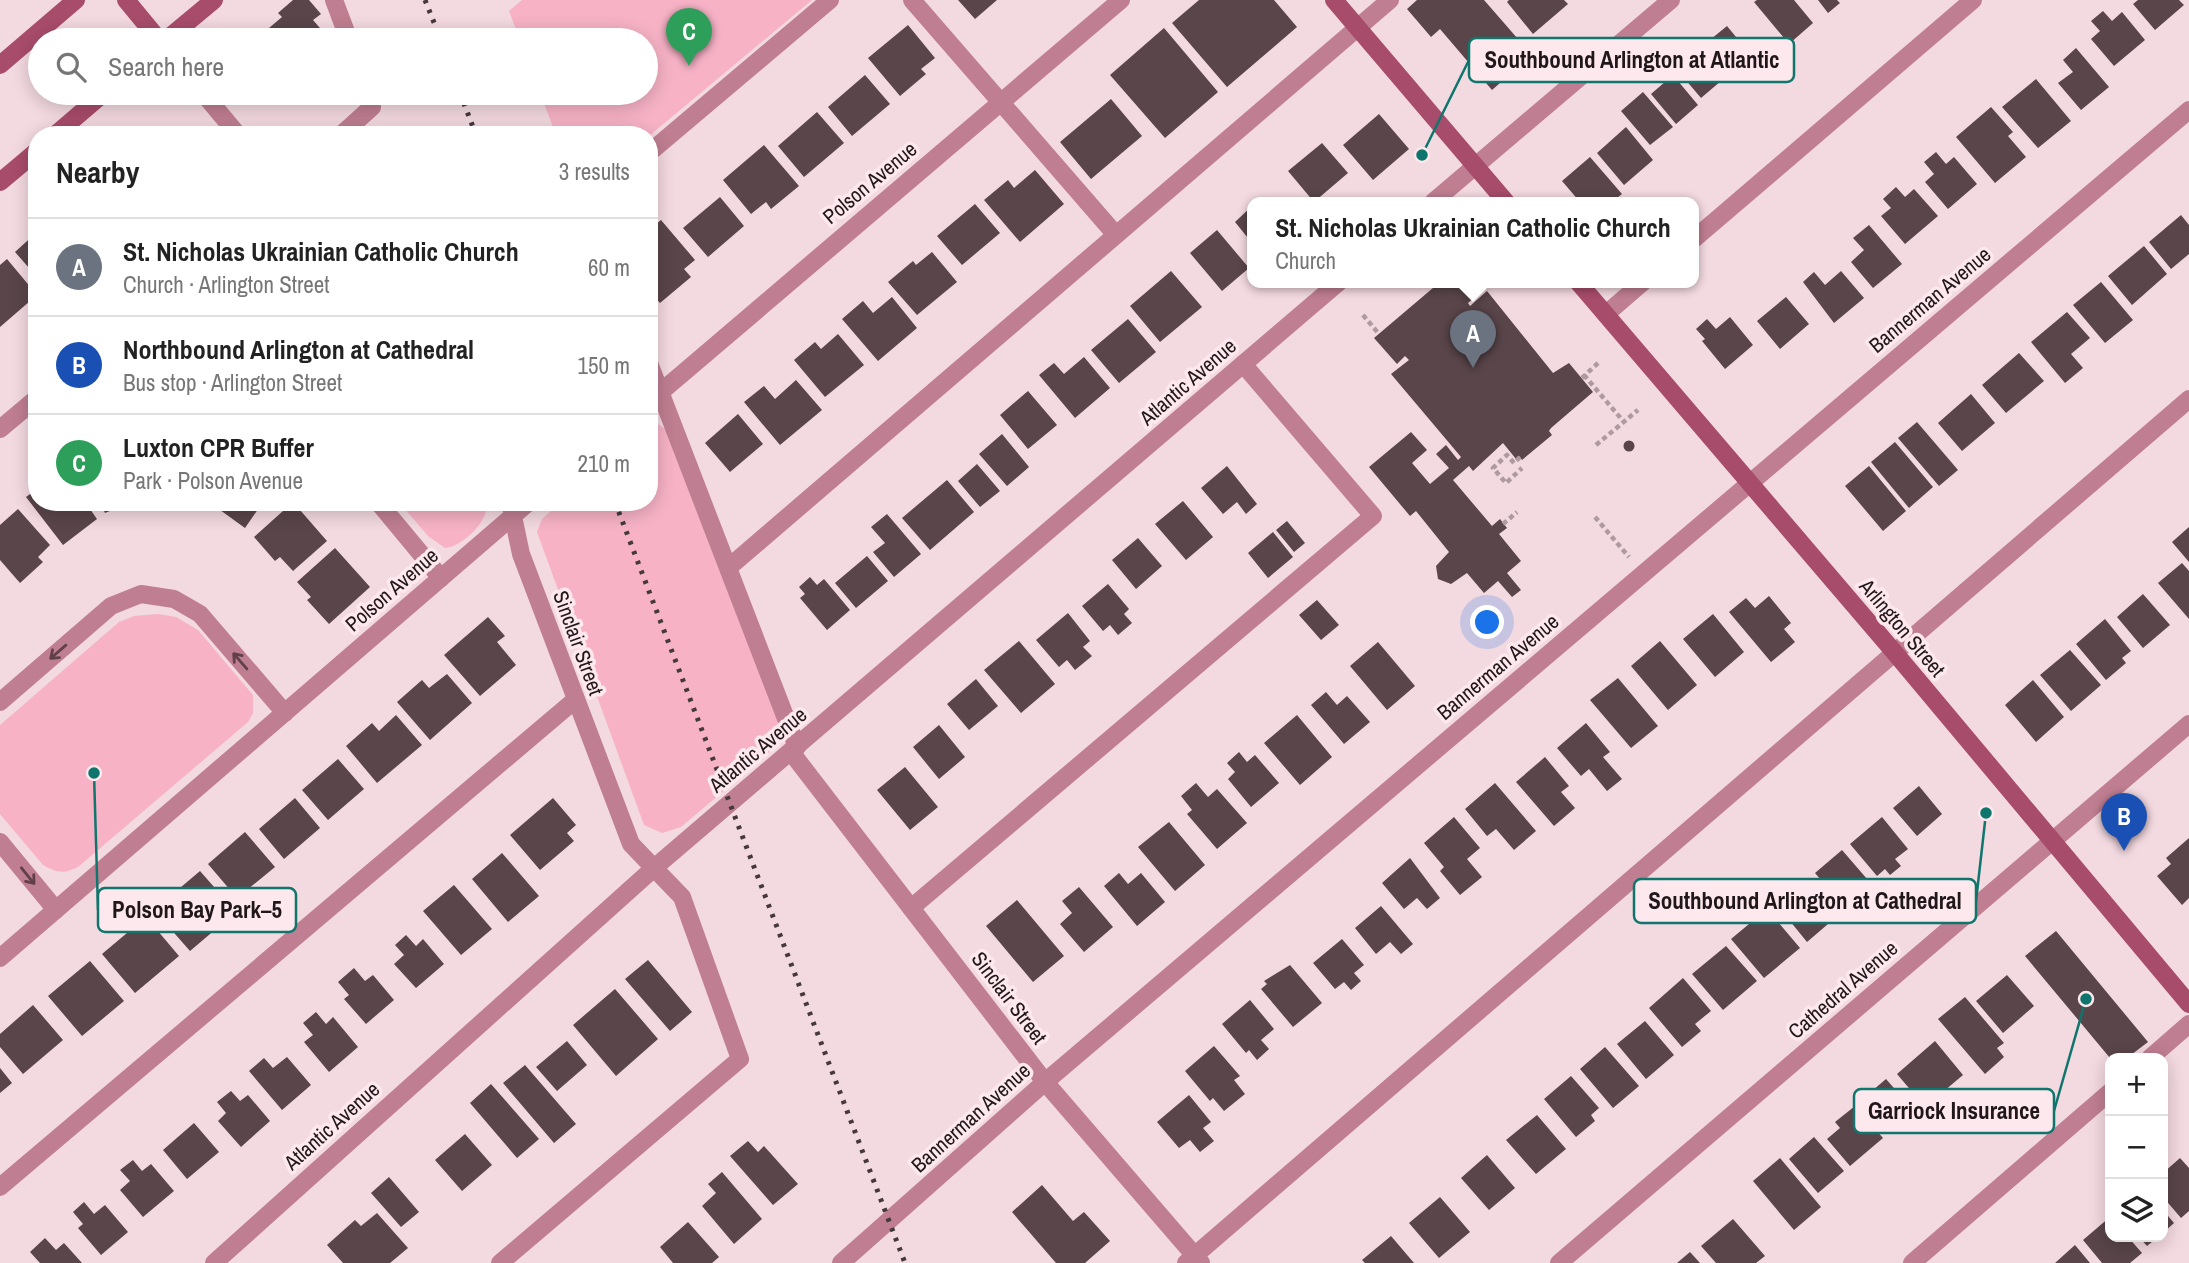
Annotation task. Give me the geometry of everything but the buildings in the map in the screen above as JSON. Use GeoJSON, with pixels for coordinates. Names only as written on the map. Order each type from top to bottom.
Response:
{"type":"FeatureCollection","features":[{"type":"Feature","properties":{"kind":"main road"},"geometry":{"type":"LineString","coordinates":[[43,28],[76,0]]}},
{"type":"Feature","properties":{"kind":"main road"},"geometry":{"type":"LineString","coordinates":[[126,0],[149,28]]}},
{"type":"Feature","properties":{"kind":"main road"},"geometry":{"type":"LineString","coordinates":[[180,28],[214,0]]}},
{"type":"Feature","properties":{"kind":"main road"},"geometry":{"type":"LineString","coordinates":[[1334,0],[1502,197]]}},
{"type":"Feature","properties":{"kind":"main road"},"geometry":{"type":"LineString","coordinates":[[0,65],[28,41]]}},
{"type":"Feature","properties":{"kind":"main road"},"geometry":{"type":"LineString","coordinates":[[66,126],[90,105]]}},
{"type":"Feature","properties":{"kind":"main road"},"geometry":{"type":"LineString","coordinates":[[0,182],[28,159]]}},
{"type":"Feature","properties":{"kind":"main road","name":"Arlington Street"},"geometry":{"type":"LineString","coordinates":[[1582,288],[1895,653],[2189,1004]]}},
{"type":"Feature","properties":{"kind":"street"},"geometry":{"type":"LineString","coordinates":[[334,0],[344,28]]}},
{"type":"Feature","properties":{"kind":"street"},"geometry":{"type":"LineString","coordinates":[[658,145],[830,0]]}},
{"type":"Feature","properties":{"kind":"street"},"geometry":{"type":"LineString","coordinates":[[912,0],[1116,235]]}},
{"type":"Feature","properties":{"kind":"street","name":"Polson Avenue"},"geometry":{"type":"LineString","coordinates":[[658,394],[1121,0]]}},
{"type":"Feature","properties":{"kind":"street"},"geometry":{"type":"LineString","coordinates":[[728,568],[1390,0]]}},
{"type":"Feature","properties":{"kind":"street"},"geometry":{"type":"LineString","coordinates":[[1439,197],[1671,0]]}},
{"type":"Feature","properties":{"kind":"street"},"geometry":{"type":"LineString","coordinates":[[1699,234],[1973,0]]}},
{"type":"Feature","properties":{"kind":"street"},"geometry":{"type":"LineString","coordinates":[[213,105],[230,126]]}},
{"type":"Feature","properties":{"kind":"street"},"geometry":{"type":"LineString","coordinates":[[351,126],[371,105]]}},
{"type":"Feature","properties":{"kind":"street","name":"Bannerman Avenue"},"geometry":{"type":"LineString","coordinates":[[841,1263],[1045,1082],[2189,110]]}},
{"type":"Feature","properties":{"kind":"street","name":"Atlantic Avenue"},"geometry":{"type":"LineString","coordinates":[[214,1263],[654,868],[1332,288]]}},
{"type":"Feature","properties":{"kind":"street"},"geometry":{"type":"LineString","coordinates":[[1606,314],[1636,288]]}},
{"type":"Feature","properties":{"kind":"street"},"geometry":{"type":"LineString","coordinates":[[911,908],[1373,516],[1243,364]]}},
{"type":"Feature","properties":{"kind":"street"},"geometry":{"type":"LineString","coordinates":[[1194,1261],[2189,400]]}},
{"type":"Feature","properties":{"kind":"street","name":"Sinclair Street"},"geometry":{"type":"LineString","coordinates":[[658,404],[728,568],[794,749],[911,908],[1045,1082],[1194,1261]]}},
{"type":"Feature","properties":{"kind":"street"},"geometry":{"type":"LineString","coordinates":[[0,429],[28,406]]}},
{"type":"Feature","properties":{"kind":"street"},"geometry":{"type":"LineString","coordinates":[[385,511],[441,578]]}},
{"type":"Feature","properties":{"kind":"street","name":"Polson Avenue"},"geometry":{"type":"LineString","coordinates":[[0,958],[441,578],[510,511]]}},
{"type":"Feature","properties":{"kind":"street","name":"Sinclair Street"},"geometry":{"type":"LineString","coordinates":[[500,1263],[740,1059],[682,897],[631,844],[521,554],[511,511]]}},
{"type":"Feature","properties":{"kind":"street"},"geometry":{"type":"LineString","coordinates":[[0,702],[111,606],[141,594],[174,599],[200,614],[285,713]]}},
{"type":"Feature","properties":{"kind":"street"},"geometry":{"type":"LineString","coordinates":[[0,1187],[575,700]]}},
{"type":"Feature","properties":{"kind":"street","name":"Cathedral Avenue"},"geometry":{"type":"LineString","coordinates":[[1559,1263],[2189,724]]}},
{"type":"Feature","properties":{"kind":"street"},"geometry":{"type":"LineString","coordinates":[[0,842],[56,910]]}},
{"type":"Feature","properties":{"kind":"street"},"geometry":{"type":"LineString","coordinates":[[2156,1053],[2189,1024]]}},
{"type":"Feature","properties":{"kind":"street"},"geometry":{"type":"LineString","coordinates":[[1912,1263],[2105,1096]]}},
{"type":"Feature","properties":{"kind":"path"},"geometry":{"type":"LineString","coordinates":[[1363,315],[1380,334]]}},
{"type":"Feature","properties":{"kind":"path"},"geometry":{"type":"LineString","coordinates":[[1598,363],[1583,377],[1624,422]]}},
{"type":"Feature","properties":{"kind":"path"},"geometry":{"type":"LineString","coordinates":[[1596,445],[1638,410]]}},
{"type":"Feature","properties":{"kind":"path"},"geometry":{"type":"LineString","coordinates":[[1520,457],[1514,463],[1507,455],[1493,468],[1506,483],[1522,468]]}},
{"type":"Feature","properties":{"kind":"path"},"geometry":{"type":"LineString","coordinates":[[1503,524],[1517,512]]}},
{"type":"Feature","properties":{"kind":"path"},"geometry":{"type":"LineString","coordinates":[[1595,517],[1643,573]]}},
{"type":"Feature","properties":{"kind":"shaded area"},"geometry":{"type":"Polygon","coordinates":[[[522,0],[812,0],[658,128],[658,126],[553,126],[545,105],[658,105],[658,28],[515,28],[509,11],[522,0]]]}},
{"type":"Feature","properties":{"kind":"shaded area"},"geometry":{"type":"Polygon","coordinates":[[[658,424],[671,433],[784,723],[778,745],[681,827],[662,833],[644,825],[537,532],[542,519],[551,511],[658,511],[658,424]]]}},
{"type":"Feature","properties":{"kind":"shaded area"},"geometry":{"type":"Polygon","coordinates":[[[407,511],[486,511],[480,524],[459,543],[445,548],[428,536],[407,511]]]}},
{"type":"Feature","properties":{"kind":"shaded area"},"geometry":{"type":"Polygon","coordinates":[[[158,614],[176,617],[198,630],[253,695],[253,713],[248,722],[78,867],[64,872],[52,870],[43,865],[0,814],[0,725],[119,622],[134,616],[158,614]]]}},
{"type":"Feature","properties":{"kind":"railway"},"geometry":{"type":"LineString","coordinates":[[425,0],[436,28]]}},
{"type":"Feature","properties":{"kind":"railway"},"geometry":{"type":"LineString","coordinates":[[465,105],[473,126]]}},
{"type":"Feature","properties":{"kind":"railway"},"geometry":{"type":"LineString","coordinates":[[618,511],[905,1263]]}},
{"type":"Feature","properties":{"kind":"place","name":"Luxton CPR Buffer"},"geometry":{"type":"Point","coordinates":[689,66]}},
{"type":"Feature","properties":{"kind":"place","name":"Southbound Arlington at Atlantic"},"geometry":{"type":"Point","coordinates":[1422,155]}},
{"type":"Feature","properties":{"kind":"place","name":"St. Nicholas Ukrainian Catholic Church"},"geometry":{"type":"Point","coordinates":[1473,368]}},
{"type":"Feature","properties":{"kind":"place","name":"Polson Bay Park–5"},"geometry":{"type":"Point","coordinates":[94,773]}},
{"type":"Feature","properties":{"kind":"place","name":"Southbound Arlington at Cathedral"},"geometry":{"type":"Point","coordinates":[1986,813]}},
{"type":"Feature","properties":{"kind":"place","name":"Northbound Arlington at Cathedral"},"geometry":{"type":"Point","coordinates":[2124,851]}},
{"type":"Feature","properties":{"kind":"place","name":"Garriock Insurance"},"geometry":{"type":"Point","coordinates":[2086,999]}}]}
